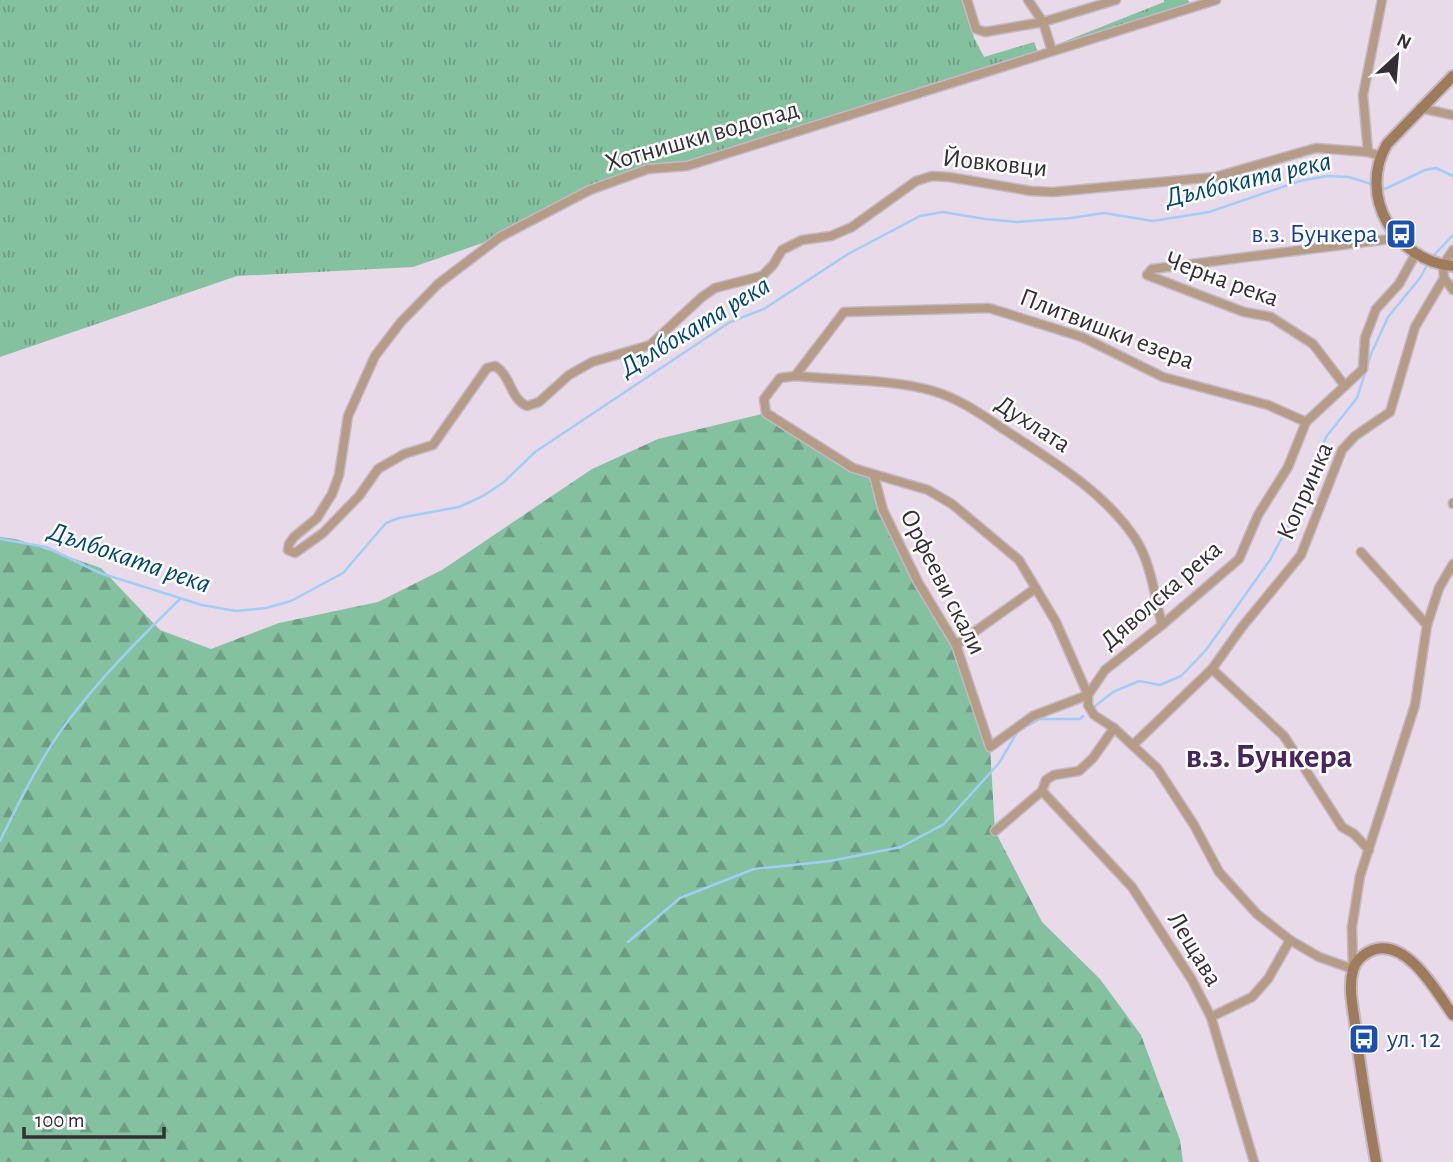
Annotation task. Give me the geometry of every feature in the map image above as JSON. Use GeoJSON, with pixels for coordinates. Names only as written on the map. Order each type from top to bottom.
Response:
{"type":"FeatureCollection","features":[{"type":"Feature","properties":{"kind":"street"},"geometry":{"type":"LineString","coordinates":[[967,0],[973,24],[980,31],[1043,22],[1091,4],[1116,0]]}},
{"type":"Feature","properties":{"kind":"street"},"geometry":{"type":"LineString","coordinates":[[1028,0],[1043,22],[1052,51]]}},
{"type":"Feature","properties":{"kind":"street","name":"Хотнишки водопад"},"geometry":{"type":"LineString","coordinates":[[288,550],[294,537],[317,518],[332,494],[339,475],[348,416],[375,356],[401,322],[438,284],[499,237],[590,190],[648,169],[687,166],[1216,0]]}},
{"type":"Feature","properties":{"kind":"street"},"geometry":{"type":"LineString","coordinates":[[1380,156],[1368,152],[1363,95],[1382,0]]}},
{"type":"Feature","properties":{"kind":"street"},"geometry":{"type":"LineString","coordinates":[[1448,266],[1416,253],[1389,229],[1381,214],[1378,178],[1380,156],[1393,136],[1453,76]]}},
{"type":"Feature","properties":{"kind":"street"},"geometry":{"type":"LineString","coordinates":[[1420,108],[1453,115]]}},
{"type":"Feature","properties":{"kind":"street","name":"Йовковци"},"geometry":{"type":"LineString","coordinates":[[288,550],[295,553],[323,533],[359,496],[377,469],[404,454],[433,445],[487,368],[495,366],[502,370],[520,403],[527,406],[539,402],[569,375],[592,362],[650,345],[715,288],[762,276],[782,250],[802,240],[831,236],[852,227],[916,181],[932,176],[949,177],[1031,191],[1053,192],[1215,177],[1316,148],[1368,152]]}},
{"type":"Feature","properties":{"kind":"street","name":"Черна река"},"geometry":{"type":"LineString","coordinates":[[1345,386],[1313,344],[1271,317],[1244,313],[1147,275],[1152,269],[1398,239]]}},
{"type":"Feature","properties":{"kind":"street"},"geometry":{"type":"LineString","coordinates":[[1453,250],[1444,278],[1453,290]]}},
{"type":"Feature","properties":{"kind":"street","name":"Дяволска река"},"geometry":{"type":"LineString","coordinates":[[1088,695],[1105,670],[1239,559],[1258,514],[1288,467],[1306,422],[1363,369],[1364,338],[1376,309],[1399,284],[1416,253]]}},
{"type":"Feature","properties":{"kind":"street","name":"Копринка"},"geometry":{"type":"LineString","coordinates":[[1133,746],[1212,669],[1242,627],[1301,555],[1342,450],[1355,436],[1390,412],[1415,327],[1444,278]]}},
{"type":"Feature","properties":{"kind":"street","name":"Плитвишки езера"},"geometry":{"type":"LineString","coordinates":[[795,376],[844,312],[989,308],[1083,337],[1163,377],[1268,405],[1306,422]]}},
{"type":"Feature","properties":{"kind":"street"},"geometry":{"type":"LineString","coordinates":[[795,376],[780,379],[773,385],[764,399],[765,413],[853,468],[928,491],[952,504],[1019,560],[1056,622],[1094,715],[1114,728],[1157,768],[1194,825],[1219,872],[1257,914],[1290,940],[1319,957],[1353,969]]}},
{"type":"Feature","properties":{"kind":"street","name":"Духлата"},"geometry":{"type":"LineString","coordinates":[[795,376],[912,386],[935,392],[966,405],[1063,468],[1106,504],[1136,539],[1146,563],[1162,625]]}},
{"type":"Feature","properties":{"kind":"street","name":"Орфееви скали"},"geometry":{"type":"LineString","coordinates":[[874,476],[883,510],[912,570],[956,645],[990,747],[1033,716],[1088,695]]}},
{"type":"Feature","properties":{"kind":"street"},"geometry":{"type":"LineString","coordinates":[[1361,552],[1427,625]]}},
{"type":"Feature","properties":{"kind":"street"},"geometry":{"type":"LineString","coordinates":[[1376,1162],[1350,989],[1353,969],[1352,927],[1360,876],[1420,687],[1427,625],[1439,588],[1453,564]]}},
{"type":"Feature","properties":{"kind":"street"},"geometry":{"type":"LineString","coordinates":[[956,645],[1036,588]]}},
{"type":"Feature","properties":{"kind":"street"},"geometry":{"type":"LineString","coordinates":[[1212,669],[1284,736],[1342,827],[1354,834],[1369,850]]}},
{"type":"Feature","properties":{"kind":"street"},"geometry":{"type":"LineString","coordinates":[[995,831],[1042,790],[1046,780],[1054,775],[1079,771],[1093,758],[1114,728]]}},
{"type":"Feature","properties":{"kind":"street","name":"Лещава"},"geometry":{"type":"LineString","coordinates":[[1042,790],[1132,887],[1192,980],[1211,1017],[1254,1162]]}},
{"type":"Feature","properties":{"kind":"street"},"geometry":{"type":"LineString","coordinates":[[1211,1017],[1252,997],[1268,979],[1290,940]]}},
{"type":"Feature","properties":{"kind":"street"},"geometry":{"type":"LineString","coordinates":[[1353,969],[1368,952],[1387,948],[1397,951],[1419,968],[1453,1015]]}},
{"type":"Feature","properties":{"kind":"green space"},"geometry":{"type":"Polygon","coordinates":[[[0,0],[964,0],[974,38],[984,57],[1034,42],[1038,52],[1164,0],[1188,0],[1192,7],[687,166],[648,169],[590,190],[500,237],[413,267],[237,276],[0,357],[0,0]]]}},
{"type":"Feature","properties":{"kind":"green space"},"geometry":{"type":"Polygon","coordinates":[[[766,413],[874,476],[883,510],[956,645],[990,747],[995,831],[1042,922],[1100,979],[1141,1035],[1180,1140],[1183,1162],[0,1162],[0,537],[16,539],[101,568],[160,630],[211,649],[279,623],[378,602],[442,570],[592,469],[658,439],[766,413]]]}},
{"type":"Feature","properties":{"kind":"waterway","name":"Дълбоката река"},"geometry":{"type":"LineString","coordinates":[[1380,187],[1385,189],[1425,170],[1436,168],[1453,176]]}},
{"type":"Feature","properties":{"kind":"waterway","name":"Дълбоката река"},"geometry":{"type":"LineString","coordinates":[[0,539],[46,547],[100,573],[202,605],[236,611],[266,608],[291,601],[343,573],[386,523],[399,518],[459,507],[483,496],[504,482],[535,452],[730,322],[764,309],[848,254],[920,216],[943,212],[1017,222],[1104,213],[1153,221],[1209,212],[1300,181],[1327,176],[1349,177],[1374,185]]}},
{"type":"Feature","properties":{"kind":"waterway"},"geometry":{"type":"LineString","coordinates":[[1433,256],[1453,235]]}},
{"type":"Feature","properties":{"kind":"waterway"},"geometry":{"type":"LineString","coordinates":[[1094,707],[1113,692],[1139,681],[1160,685],[1181,676],[1206,650],[1270,560],[1292,519],[1326,437],[1357,398],[1371,354],[1388,317],[1420,278],[1429,262]]}},
{"type":"Feature","properties":{"kind":"waterway"},"geometry":{"type":"LineString","coordinates":[[0,841],[38,767],[65,725],[106,675],[180,599]]}},
{"type":"Feature","properties":{"kind":"waterway"},"geometry":{"type":"LineString","coordinates":[[628,942],[680,898],[754,869],[830,861],[901,847],[944,824],[999,763],[1018,731],[1040,719],[1080,719],[1083,716]]}},
{"type":"Feature","properties":{"kind":"place","name":"в.з. Бункера"},"geometry":{"type":"Point","coordinates":[1401,234]}},
{"type":"Feature","properties":{"kind":"place","name":"ул. 12"},"geometry":{"type":"Point","coordinates":[1364,1039]}},
{"type":"Feature","properties":{"kind":"district","name":"в.з. Бункера"},"geometry":{"type":"Point","coordinates":[1269,757]}}]}
